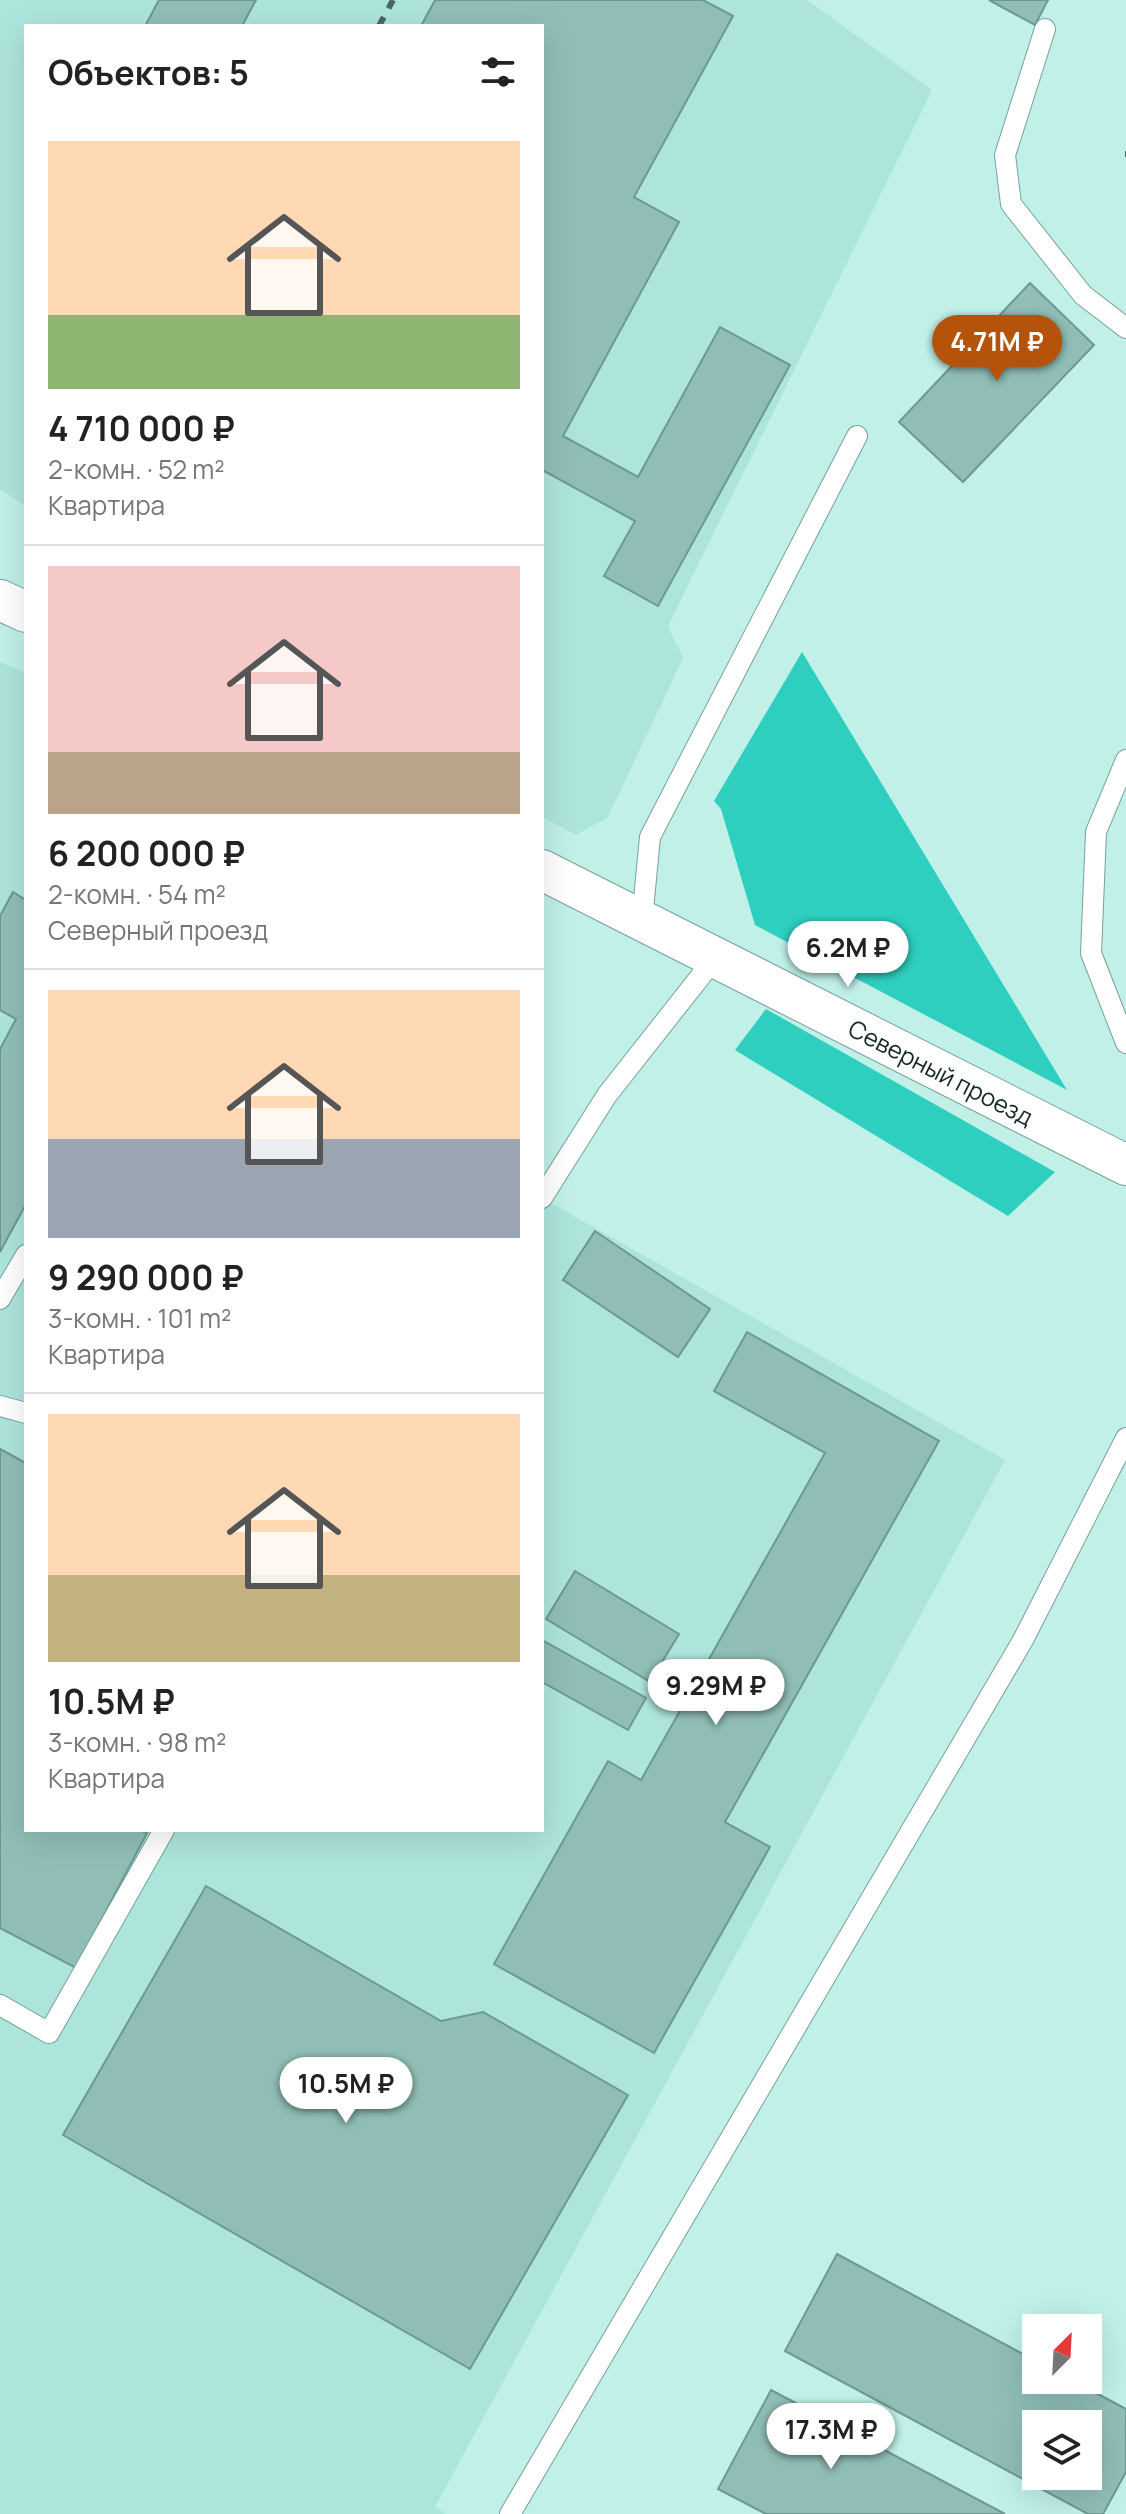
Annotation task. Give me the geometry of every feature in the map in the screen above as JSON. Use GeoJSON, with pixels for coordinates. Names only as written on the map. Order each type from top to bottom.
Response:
{"type":"FeatureCollection","features":[{"type":"Feature","properties":{"kind":"street"},"geometry":{"type":"LineString","coordinates":[[0,600],[24,611]]}},
{"type":"Feature","properties":{"kind":"street","name":"Северный проезд"},"geometry":{"type":"LineString","coordinates":[[544,871],[1126,1165]]}},
{"type":"Feature","properties":{"kind":"lane"},"geometry":{"type":"LineString","coordinates":[[1045,29],[1005,155],[1011,204],[1083,295],[1126,328]]}},
{"type":"Feature","properties":{"kind":"lane"},"geometry":{"type":"LineString","coordinates":[[642,920],[650,837],[857,436]]}},
{"type":"Feature","properties":{"kind":"lane"},"geometry":{"type":"LineString","coordinates":[[1126,760],[1096,832],[1091,953],[1126,1043]]}},
{"type":"Feature","properties":{"kind":"lane"},"geometry":{"type":"LineString","coordinates":[[544,1195],[607,1095],[715,958]]}},
{"type":"Feature","properties":{"kind":"lane"},"geometry":{"type":"LineString","coordinates":[[0,1299],[24,1258]]}},
{"type":"Feature","properties":{"kind":"lane"},"geometry":{"type":"LineString","coordinates":[[0,1406],[24,1412]]}},
{"type":"Feature","properties":{"kind":"lane"},"geometry":{"type":"LineString","coordinates":[[510,2514],[1023,1640],[1126,1438]]}},
{"type":"Feature","properties":{"kind":"lane"},"geometry":{"type":"LineString","coordinates":[[0,2005],[49,2033],[163,1832]]}},
{"type":"Feature","properties":{"kind":"shaded area"},"geometry":{"type":"Polygon","coordinates":[[[0,0],[807,0],[932,90],[668,626],[683,658],[608,817],[576,835],[544,818],[544,24],[24,24],[24,505],[0,489],[0,0]]]}},
{"type":"Feature","properties":{"kind":"shaded area"},"geometry":{"type":"Polygon","coordinates":[[[802,652],[1067,1090],[755,925],[721,809],[714,801],[802,652]]]}},
{"type":"Feature","properties":{"kind":"shaded area"},"geometry":{"type":"Polygon","coordinates":[[[0,662],[24,672],[24,1832],[544,1832],[544,1199],[1005,1460],[435,2507],[446,2514],[0,2514],[0,662]]]}},
{"type":"Feature","properties":{"kind":"shaded area"},"geometry":{"type":"Polygon","coordinates":[[[766,1009],[1055,1172],[1008,1216],[735,1050],[766,1009]]]}},
{"type":"Feature","properties":{"kind":"building"},"geometry":{"type":"Polygon","coordinates":[[[159,0],[256,0],[243,24],[146,24],[159,0]]]}},
{"type":"Feature","properties":{"kind":"building"},"geometry":{"type":"Polygon","coordinates":[[[435,0],[703,0],[733,16],[634,197],[679,222],[563,436],[638,477],[720,327],[790,365],[658,606],[604,576],[635,521],[544,471],[544,24],[422,24],[435,0]]]}},
{"type":"Feature","properties":{"kind":"building"},"geometry":{"type":"Polygon","coordinates":[[[989,0],[1048,0],[1035,25],[989,0]]]}},
{"type":"Feature","properties":{"kind":"building"},"geometry":{"type":"Polygon","coordinates":[[[1030,283],[1094,345],[963,482],[899,422],[1030,283]]]}},
{"type":"Feature","properties":{"kind":"building"},"geometry":{"type":"Polygon","coordinates":[[[13,892],[24,899],[24,1208],[0,1252],[0,1049],[16,1019],[0,1010],[0,916],[13,892]]]}},
{"type":"Feature","properties":{"kind":"building"},"geometry":{"type":"Polygon","coordinates":[[[595,1231],[710,1309],[678,1357],[563,1280],[595,1231]]]}},
{"type":"Feature","properties":{"kind":"building"},"geometry":{"type":"Polygon","coordinates":[[[747,1332],[939,1441],[725,1822],[770,1847],[654,2053],[494,1964],[608,1761],[641,1780],[825,1453],[714,1391],[747,1332]]]}},
{"type":"Feature","properties":{"kind":"building"},"geometry":{"type":"Polygon","coordinates":[[[0,1449],[24,1462],[24,1832],[147,1833],[76,1968],[0,1928],[0,1449]]]}},
{"type":"Feature","properties":{"kind":"building"},"geometry":{"type":"Polygon","coordinates":[[[575,1571],[679,1634],[650,1682],[546,1619],[575,1571]]]}},
{"type":"Feature","properties":{"kind":"building"},"geometry":{"type":"Polygon","coordinates":[[[544,1641],[646,1698],[628,1730],[544,1683],[544,1641]]]}},
{"type":"Feature","properties":{"kind":"building"},"geometry":{"type":"Polygon","coordinates":[[[206,1886],[441,2021],[483,2012],[628,2095],[470,2369],[63,2135],[206,1886]]]}},
{"type":"Feature","properties":{"kind":"building"},"geometry":{"type":"Polygon","coordinates":[[[837,2254],[1022,2353],[1022,2394],[1098,2394],[1126,2409],[1126,2472],[1103,2514],[1088,2514],[1043,2490],[1102,2490],[1102,2410],[1022,2410],[1022,2478],[785,2351],[837,2254]]]}},
{"type":"Feature","properties":{"kind":"building"},"geometry":{"type":"Polygon","coordinates":[[[771,2390],[1005,2514],[766,2514],[718,2489],[771,2390]]]}},
{"type":"Feature","properties":{"kind":"railway"},"geometry":{"type":"LineString","coordinates":[[380,24],[393,0]]}}]}
